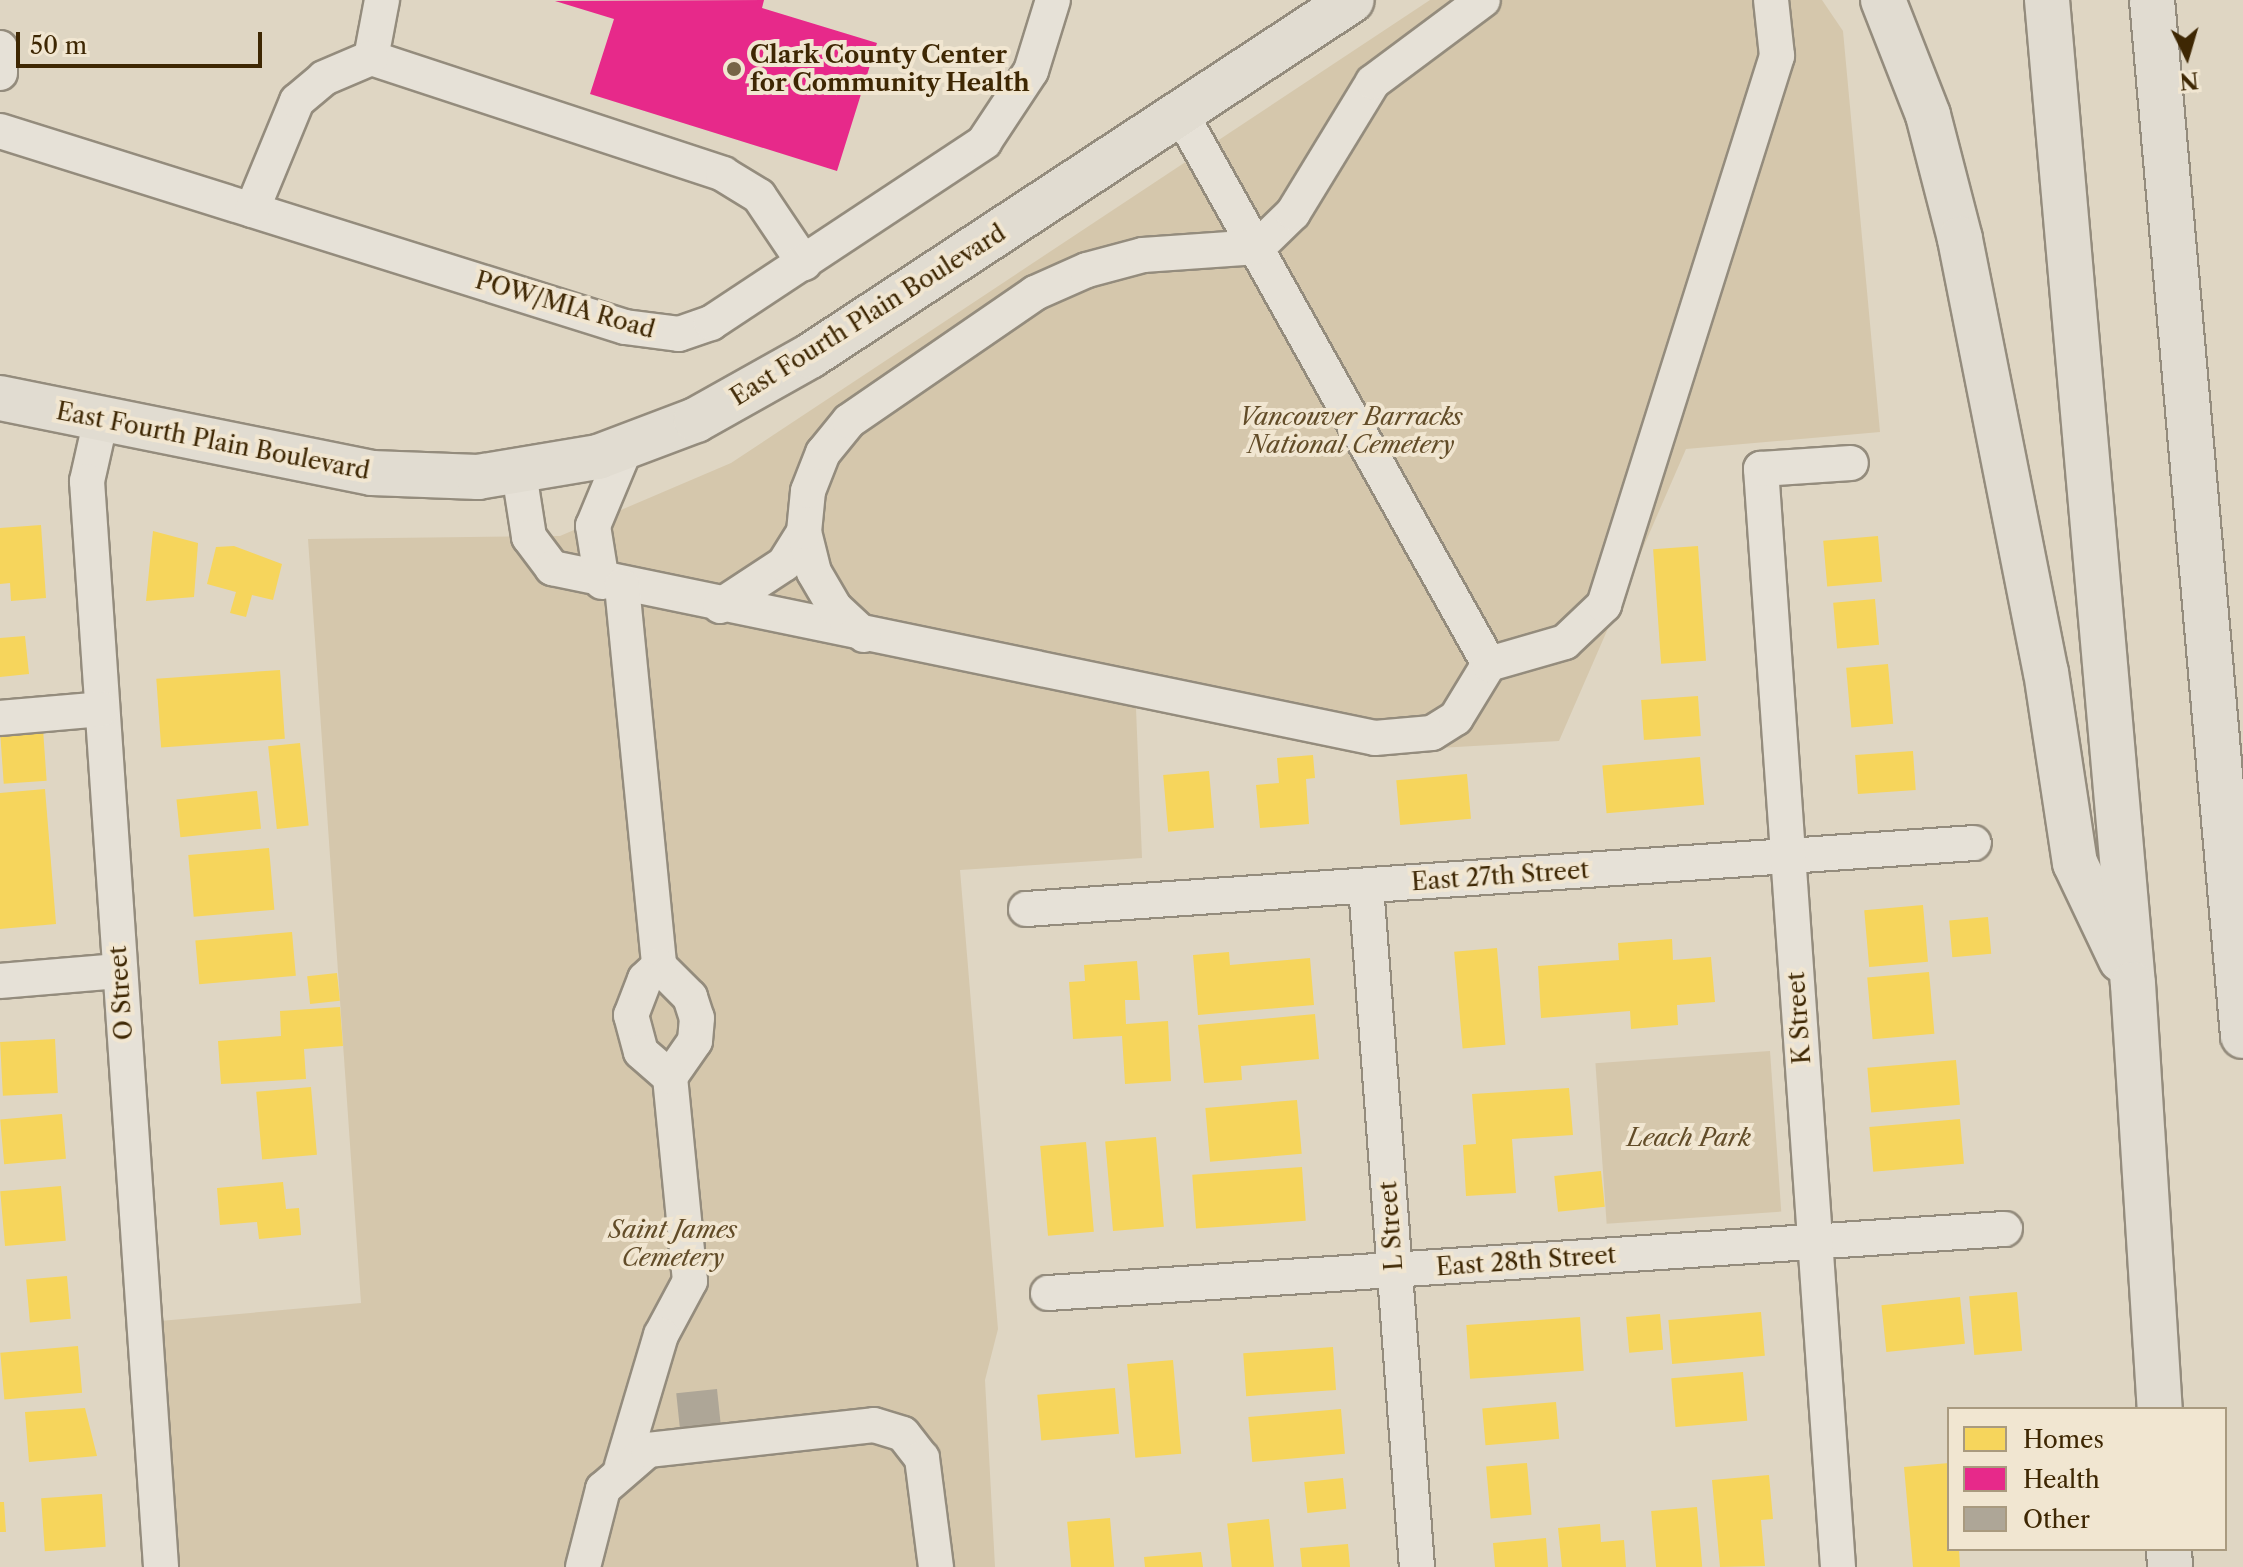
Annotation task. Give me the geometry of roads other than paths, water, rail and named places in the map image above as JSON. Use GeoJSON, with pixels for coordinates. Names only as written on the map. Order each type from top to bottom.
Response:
{"type":"FeatureCollection","features":[{"type":"Feature","properties":{"kind":"main road","name":"East Fourth Plain Boulevard"},"geometry":{"type":"LineString","coordinates":[[0,398],[372,473],[519,473],[625,449],[789,369],[1352,0]]}},
{"type":"Feature","properties":{"kind":"main road"},"geometry":{"type":"LineString","coordinates":[[1883,0],[1928,115],[1960,239],[2046,672],[2075,863],[2133,984]]}},
{"type":"Feature","properties":{"kind":"main road"},"geometry":{"type":"LineString","coordinates":[[2047,0],[2133,984],[2160,1407]]}},
{"type":"Feature","properties":{"kind":"main road"},"geometry":{"type":"LineString","coordinates":[[2152,0],[2243,1036]]}},
{"type":"Feature","properties":{"kind":"street"},"geometry":{"type":"LineString","coordinates":[[371,58],[382,0]]}},
{"type":"Feature","properties":{"kind":"street","name":"POW/MIA Road"},"geometry":{"type":"LineString","coordinates":[[0,131],[650,334],[711,323],[804,263],[994,131],[1031,71],[1053,0]]}},
{"type":"Feature","properties":{"kind":"street"},"geometry":{"type":"LineString","coordinates":[[720,606],[784,564],[804,532],[818,466],[849,421],[1035,293],[1143,255],[1258,247],[1293,213],[1373,82],[1483,0]]}},
{"type":"Feature","properties":{"kind":"street"},"geometry":{"type":"LineString","coordinates":[[519,473],[525,524],[542,561],[612,584],[1404,740],[1456,718],[1489,664],[1565,642],[1604,605],[1777,56],[1771,0]]}},
{"type":"Feature","properties":{"kind":"street"},"geometry":{"type":"LineString","coordinates":[[0,48],[0,73]]}},
{"type":"Feature","properties":{"kind":"street"},"geometry":{"type":"LineString","coordinates":[[252,210],[297,101],[324,78],[371,58],[723,174],[759,196],[804,263]]}},
{"type":"Feature","properties":{"kind":"street"},"geometry":{"type":"LineString","coordinates":[[1181,114],[1489,664]]}},
{"type":"Feature","properties":{"kind":"street","name":"O Street"},"geometry":{"type":"LineString","coordinates":[[101,419],[87,481],[161,1567]]}},
{"type":"Feature","properties":{"kind":"street"},"geometry":{"type":"LineString","coordinates":[[625,449],[593,526],[612,584],[659,966],[635,996],[631,1015],[641,1052],[670,1077]]}},
{"type":"Feature","properties":{"kind":"street","name":"K Street"},"geometry":{"type":"LineString","coordinates":[[1838,1567],[1761,469],[1851,463]]}},
{"type":"Feature","properties":{"kind":"street"},"geometry":{"type":"LineString","coordinates":[[804,532],[814,572],[835,608],[865,635]]}},
{"type":"Feature","properties":{"kind":"street"},"geometry":{"type":"LineString","coordinates":[[0,718],[102,709]]}},
{"type":"Feature","properties":{"kind":"street","name":"East 27th Street"},"geometry":{"type":"LineString","coordinates":[[1026,909],[1974,843]]}},
{"type":"Feature","properties":{"kind":"street","name":"L Street"},"geometry":{"type":"LineString","coordinates":[[1366,886],[1417,1567]]}},
{"type":"Feature","properties":{"kind":"street"},"geometry":{"type":"LineString","coordinates":[[583,1567],[603,1489],[622,1466],[661,1335],[690,1281],[670,1077],[690,1051],[697,1018],[677,979],[659,966]]}},
{"type":"Feature","properties":{"kind":"street"},"geometry":{"type":"LineString","coordinates":[[0,981],[120,971]]}},
{"type":"Feature","properties":{"kind":"street","name":"East 28th Street"},"geometry":{"type":"LineString","coordinates":[[1048,1293],[2005,1229]]}},
{"type":"Feature","properties":{"kind":"street"},"geometry":{"type":"LineString","coordinates":[[622,1466],[678,1443],[889,1428],[922,1458],[936,1567]]}},
{"type":"Feature","properties":{"kind":"place","name":"Clark County Center for Community Health"},"geometry":{"type":"Point","coordinates":[734,69]}},
{"type":"Feature","properties":{"kind":"park label","name":"Vancouver Barracks National Cemetery"},"geometry":{"type":"Point","coordinates":[1351,431]}},
{"type":"Feature","properties":{"kind":"park label","name":"Leach Park"},"geometry":{"type":"Point","coordinates":[1689,1138]}},
{"type":"Feature","properties":{"kind":"park label","name":"Saint James Cemetery"},"geometry":{"type":"Point","coordinates":[673,1244]}}]}
